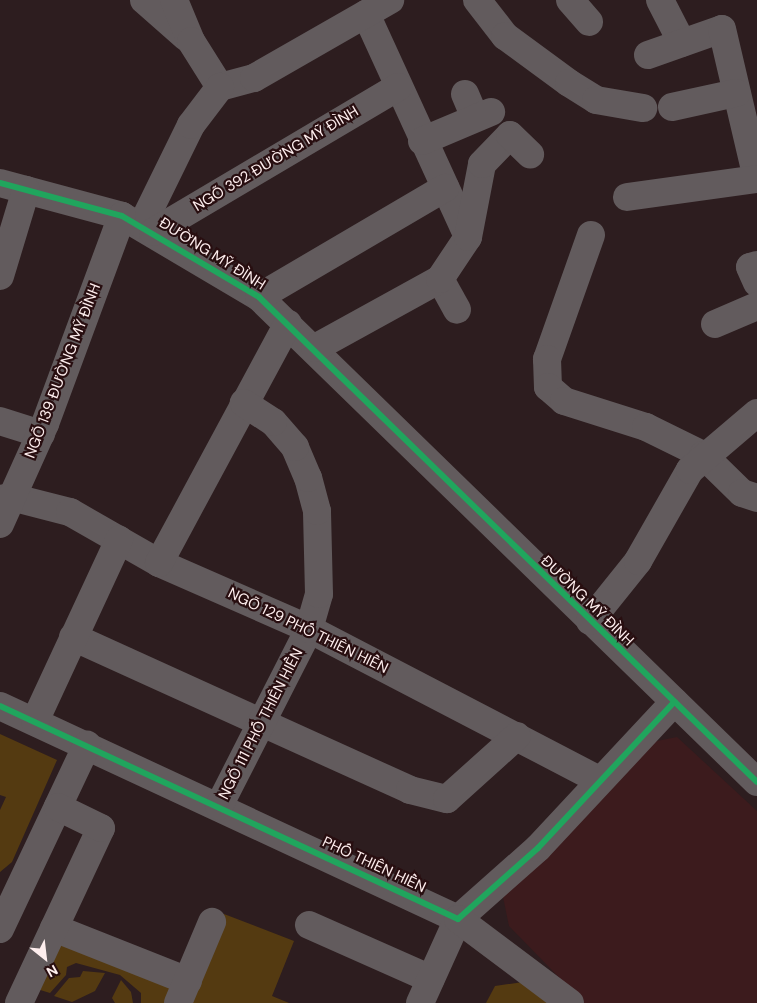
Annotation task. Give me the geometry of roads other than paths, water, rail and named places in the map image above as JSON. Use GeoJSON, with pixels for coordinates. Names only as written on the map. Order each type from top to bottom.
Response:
{"type":"FeatureCollection","features":[{"type":"Feature","properties":{"kind":"street"},"geometry":{"type":"LineString","coordinates":[[144,0],[191,41]]}},
{"type":"Feature","properties":{"kind":"street"},"geometry":{"type":"LineString","coordinates":[[174,0],[191,41],[220,87],[254,78],[390,0]]}},
{"type":"Feature","properties":{"kind":"street"},"geometry":{"type":"LineString","coordinates":[[477,0],[505,36],[569,83],[596,100],[643,108]]}},
{"type":"Feature","properties":{"kind":"street"},"geometry":{"type":"LineString","coordinates":[[570,0],[589,22]]}},
{"type":"Feature","properties":{"kind":"street"},"geometry":{"type":"LineString","coordinates":[[660,0],[682,43]]}},
{"type":"Feature","properties":{"kind":"street"},"geometry":{"type":"LineString","coordinates":[[366,14],[422,141],[468,237]]}},
{"type":"Feature","properties":{"kind":"street"},"geometry":{"type":"LineString","coordinates":[[627,196],[757,178],[744,105],[722,30],[648,55]]}},
{"type":"Feature","properties":{"kind":"street","name":"NGÕ 139 ĐƯỜNG MỸ ĐÌNH"},"geometry":{"type":"LineString","coordinates":[[0,524],[6,498],[41,434],[139,224],[191,125],[220,87]]}},
{"type":"Feature","properties":{"kind":"street","name":"NGÕ 392 ĐƯỜNG MỸ ĐÌNH"},"geometry":{"type":"LineString","coordinates":[[139,224],[398,87]]}},
{"type":"Feature","properties":{"kind":"street"},"geometry":{"type":"LineString","coordinates":[[672,107],[744,105]]}},
{"type":"Feature","properties":{"kind":"street"},"geometry":{"type":"LineString","coordinates":[[422,141],[477,108]]}},
{"type":"Feature","properties":{"kind":"street"},"geometry":{"type":"LineString","coordinates":[[315,348],[440,279],[468,237],[482,164],[510,135],[530,154]]}},
{"type":"Feature","properties":{"kind":"street"},"geometry":{"type":"LineString","coordinates":[[0,276],[13,187]]}},
{"type":"Feature","properties":{"kind":"street","name":"ĐƯỜNG MỸ ĐÌNH"},"geometry":{"type":"LineString","coordinates":[[13,187],[139,224],[259,298],[315,348],[349,388],[757,782]]}},
{"type":"Feature","properties":{"kind":"street"},"geometry":{"type":"LineString","coordinates":[[259,298],[445,188]]}},
{"type":"Feature","properties":{"kind":"street"},"geometry":{"type":"LineString","coordinates":[[591,235],[547,360],[548,387],[564,401],[646,427],[703,455],[736,489],[757,498]]}},
{"type":"Feature","properties":{"kind":"street"},"geometry":{"type":"LineString","coordinates":[[757,265],[750,267],[757,283]]}},
{"type":"Feature","properties":{"kind":"street"},"geometry":{"type":"LineString","coordinates":[[440,279],[457,310]]}},
{"type":"Feature","properties":{"kind":"street"},"geometry":{"type":"LineString","coordinates":[[715,324],[757,306]]}},
{"type":"Feature","properties":{"kind":"street"},"geometry":{"type":"LineString","coordinates":[[159,563],[288,323]]}},
{"type":"Feature","properties":{"kind":"street","name":"NGÕ 111 PHỐ THIÊN HIỀN"},"geometry":{"type":"LineString","coordinates":[[219,806],[309,628],[319,594],[321,557],[308,478],[295,447],[273,422],[244,403]]}},
{"type":"Feature","properties":{"kind":"street"},"geometry":{"type":"LineString","coordinates":[[590,622],[638,561],[703,455],[757,413]]}},
{"type":"Feature","properties":{"kind":"street"},"geometry":{"type":"LineString","coordinates":[[0,420],[41,434]]}},
{"type":"Feature","properties":{"kind":"street","name":"NGÕ 129 PHỐ THIÊN HIỀN"},"geometry":{"type":"LineString","coordinates":[[6,498],[70,512],[159,563],[309,628],[599,780]]}},
{"type":"Feature","properties":{"kind":"street"},"geometry":{"type":"LineString","coordinates":[[35,721],[119,540]]}},
{"type":"Feature","properties":{"kind":"street"},"geometry":{"type":"LineString","coordinates":[[73,637],[263,720],[410,790],[446,799],[517,736]]}},
{"type":"Feature","properties":{"kind":"street"},"geometry":{"type":"LineString","coordinates":[[420,1003],[458,920],[538,848],[599,780],[674,702]]}},
{"type":"Feature","properties":{"kind":"street","name":"PHỐ THIÊN HIỀN"},"geometry":{"type":"LineString","coordinates":[[0,706],[219,806],[458,920],[556,988],[570,1003]]}},
{"type":"Feature","properties":{"kind":"street"},"geometry":{"type":"LineString","coordinates":[[0,930],[87,745]]}},
{"type":"Feature","properties":{"kind":"street"},"geometry":{"type":"LineString","coordinates":[[19,1003],[101,828],[58,807]]}},
{"type":"Feature","properties":{"kind":"street"},"geometry":{"type":"LineString","coordinates":[[54,928],[183,992],[212,922]]}},
{"type":"Feature","properties":{"kind":"street"},"geometry":{"type":"LineString","coordinates":[[310,925],[431,978]]}}]}
